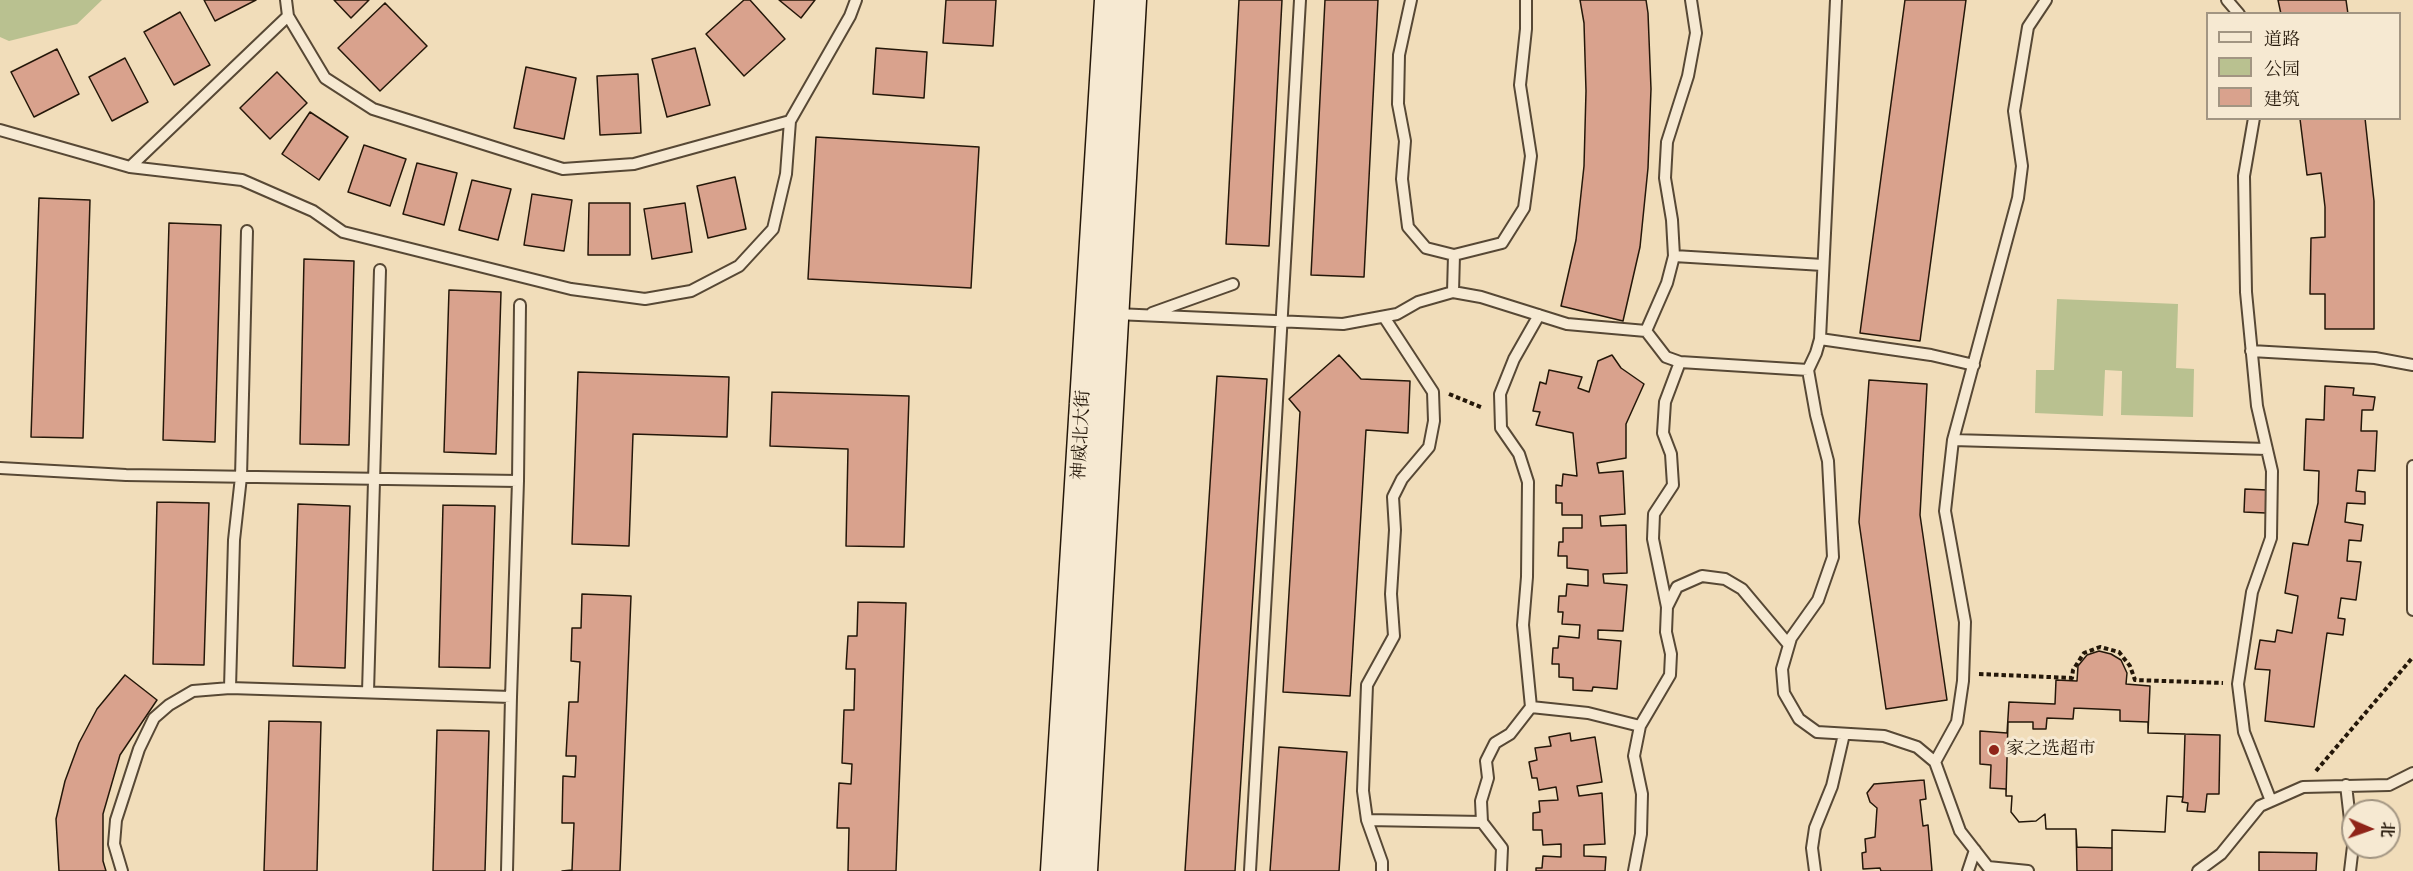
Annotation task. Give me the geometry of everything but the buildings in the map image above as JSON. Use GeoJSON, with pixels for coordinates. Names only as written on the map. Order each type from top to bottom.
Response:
{"type":"FeatureCollection","features":[{"type":"Feature","properties":{"kind":"street","name":"神威北大街"},"geometry":{"type":"LineString","coordinates":[[1056,871],[1110,0]]}},
{"type":"Feature","properties":{"kind":"street","name":"神威北大街"},"geometry":{"type":"LineString","coordinates":[[1082,871],[1131,0]]}},
{"type":"Feature","properties":{"kind":"lane"},"geometry":{"type":"LineString","coordinates":[[286,0],[288,16],[325,78],[373,109],[563,169],[634,164],[789,121]]}},
{"type":"Feature","properties":{"kind":"lane"},"geometry":{"type":"LineString","coordinates":[[0,130],[130,167],[242,180],[313,211],[343,232],[571,289],[645,299],[690,291],[739,266],[773,229],[786,174],[789,121],[850,16],[856,0]]}},
{"type":"Feature","properties":{"kind":"lane"},"geometry":{"type":"LineString","coordinates":[[1250,871],[1300,0]]}},
{"type":"Feature","properties":{"kind":"lane"},"geometry":{"type":"LineString","coordinates":[[1411,0],[1399,55],[1398,104],[1405,141],[1402,179],[1408,227],[1426,249],[1454,255],[1502,243],[1524,208],[1531,156],[1520,85],[1526,29],[1526,0]]}},
{"type":"Feature","properties":{"kind":"lane"},"geometry":{"type":"LineString","coordinates":[[1646,331],[1667,283],[1674,256],[1672,220],[1665,178],[1667,142],[1688,76],[1696,33],[1691,0]]}},
{"type":"Feature","properties":{"kind":"lane"},"geometry":{"type":"LineString","coordinates":[[1836,0],[1820,339],[1808,370],[1816,415],[1828,461],[1833,558],[1818,600],[1791,638],[1782,669],[1784,693],[1799,719],[1817,732],[1884,736],[1917,747],[1935,762],[1960,831],[1988,867],[2028,871]]}},
{"type":"Feature","properties":{"kind":"lane"},"geometry":{"type":"LineString","coordinates":[[1935,762],[1957,722],[1964,674],[1965,622],[1945,511],[1953,440],[2018,198],[2022,166],[2014,111],[2028,27],[2046,0]]}},
{"type":"Feature","properties":{"kind":"lane"},"geometry":{"type":"LineString","coordinates":[[2228,0],[2237,12]]}},
{"type":"Feature","properties":{"kind":"lane"},"geometry":{"type":"LineString","coordinates":[[130,167],[288,16]]}},
{"type":"Feature","properties":{"kind":"lane"},"geometry":{"type":"LineString","coordinates":[[2254,120],[2244,176],[2246,292],[2257,406],[2272,471],[2271,538],[2252,592],[2238,684],[2244,732],[2271,801]]}},
{"type":"Feature","properties":{"kind":"lane"},"geometry":{"type":"LineString","coordinates":[[230,688],[234,540],[241,477],[247,231]]}},
{"type":"Feature","properties":{"kind":"lane"},"geometry":{"type":"LineString","coordinates":[[1453,292],[1454,255]]}},
{"type":"Feature","properties":{"kind":"lane"},"geometry":{"type":"LineString","coordinates":[[1674,256],[1823,266]]}},
{"type":"Feature","properties":{"kind":"lane"},"geometry":{"type":"LineString","coordinates":[[368,692],[376,480],[380,270]]}},
{"type":"Feature","properties":{"kind":"lane"},"geometry":{"type":"LineString","coordinates":[[1146,315],[1233,285]]}},
{"type":"Feature","properties":{"kind":"lane"},"geometry":{"type":"LineString","coordinates":[[1113,314],[1343,324],[1397,315],[1418,302],[1453,292],[1480,297],[1567,324],[1646,331],[1666,357],[1680,362],[1808,370]]}},
{"type":"Feature","properties":{"kind":"lane"},"geometry":{"type":"LineString","coordinates":[[507,871],[519,481],[520,305]]}},
{"type":"Feature","properties":{"kind":"lane"},"geometry":{"type":"LineString","coordinates":[[1501,871],[1502,848],[1482,822],[1481,801],[1488,778],[1486,761],[1494,743],[1510,734],[1531,707],[1523,625],[1527,577],[1528,482],[1519,454],[1502,428],[1500,394],[1514,358],[1539,315]]}},
{"type":"Feature","properties":{"kind":"lane"},"geometry":{"type":"LineString","coordinates":[[1382,871],[1383,862],[1367,820],[1363,791],[1367,685],[1394,636],[1391,594],[1395,530],[1393,497],[1402,479],[1429,447],[1434,421],[1433,392],[1384,317]]}},
{"type":"Feature","properties":{"kind":"lane"},"geometry":{"type":"LineString","coordinates":[[1820,339],[1931,355],[1974,365]]}},
{"type":"Feature","properties":{"kind":"lane"},"geometry":{"type":"LineString","coordinates":[[2251,351],[2375,358],[2413,365]]}},
{"type":"Feature","properties":{"kind":"lane"},"geometry":{"type":"LineString","coordinates":[[1634,871],[1641,834],[1642,794],[1634,756],[1640,726],[1670,675],[1671,654],[1666,632],[1667,607],[1653,539],[1653,514],[1673,484],[1671,454],[1663,433],[1665,402],[1680,362]]}},
{"type":"Feature","properties":{"kind":"lane"},"geometry":{"type":"LineString","coordinates":[[1953,440],[2267,449]]}},
{"type":"Feature","properties":{"kind":"lane"},"geometry":{"type":"LineString","coordinates":[[2413,466],[2413,610]]}},
{"type":"Feature","properties":{"kind":"lane"},"geometry":{"type":"LineString","coordinates":[[0,468],[126,476],[519,481]]}},
{"type":"Feature","properties":{"kind":"lane"},"geometry":{"type":"LineString","coordinates":[[1667,607],[1677,587],[1702,576],[1725,579],[1742,589],[1762,616],[1789,645]]}},
{"type":"Feature","properties":{"kind":"lane"},"geometry":{"type":"LineString","coordinates":[[122,871],[114,844],[116,820],[139,749],[154,718],[169,705],[193,691],[230,688],[511,697]]}},
{"type":"Feature","properties":{"kind":"lane"},"geometry":{"type":"LineString","coordinates":[[1531,707],[1588,713],[1640,726]]}},
{"type":"Feature","properties":{"kind":"lane"},"geometry":{"type":"LineString","coordinates":[[1815,871],[1812,848],[1815,828],[1832,786],[1844,734]]}},
{"type":"Feature","properties":{"kind":"lane"},"geometry":{"type":"LineString","coordinates":[[2198,871],[2214,866],[2220,854],[2260,806],[2302,787],[2389,785],[2413,773]]}},
{"type":"Feature","properties":{"kind":"lane"},"geometry":{"type":"LineString","coordinates":[[2346,785],[2348,799]]}},
{"type":"Feature","properties":{"kind":"lane"},"geometry":{"type":"LineString","coordinates":[[1367,820],[1482,822]]}},
{"type":"Feature","properties":{"kind":"lane"},"geometry":{"type":"LineString","coordinates":[[1968,871],[1975,850]]}},
{"type":"Feature","properties":{"kind":"path"},"geometry":{"type":"LineString","coordinates":[[1433,392],[1448,393],[1501,416]]}},
{"type":"Feature","properties":{"kind":"path"},"geometry":{"type":"LineString","coordinates":[[1964,674],[2072,678],[2073,670],[2084,653],[2100,647],[2119,652],[2130,666],[2136,680],[2238,684]]}},
{"type":"Feature","properties":{"kind":"path"},"geometry":{"type":"LineString","coordinates":[[2302,787],[2413,657]]}},
{"type":"Feature","properties":{"kind":"green space"},"geometry":{"type":"Polygon","coordinates":[[[0,0],[102,0],[77,24],[9,41],[0,37],[0,0]]]}},
{"type":"Feature","properties":{"kind":"green space"},"geometry":{"type":"Polygon","coordinates":[[[2057,299],[2178,304],[2176,368],[2194,369],[2193,417],[2121,415],[2122,371],[2105,370],[2103,416],[2035,413],[2036,370],[2054,370],[2057,299]]]}},
{"type":"Feature","properties":{"kind":"place","name":"家之选超市"},"geometry":{"type":"Point","coordinates":[1994,750]}}]}
